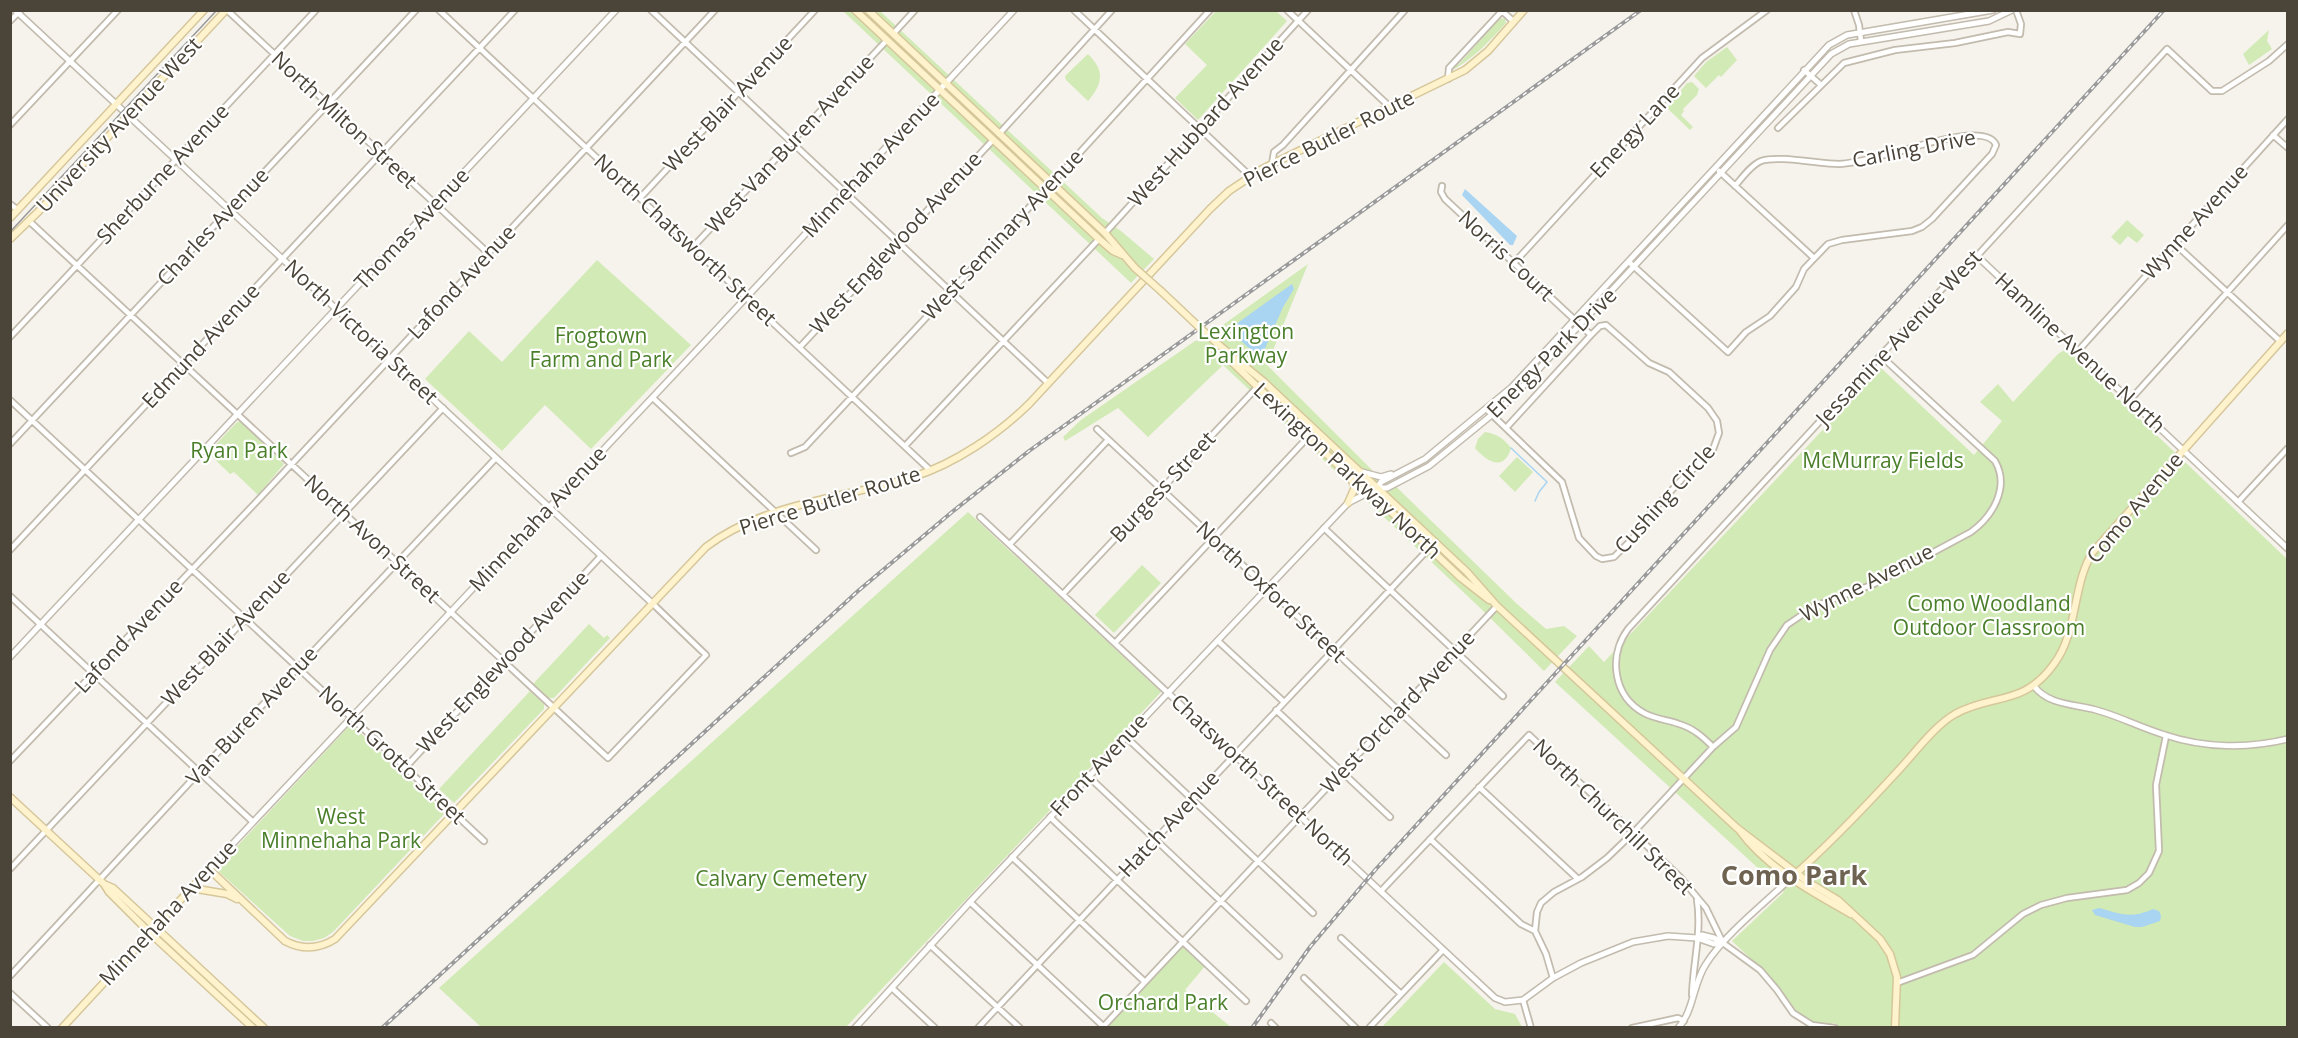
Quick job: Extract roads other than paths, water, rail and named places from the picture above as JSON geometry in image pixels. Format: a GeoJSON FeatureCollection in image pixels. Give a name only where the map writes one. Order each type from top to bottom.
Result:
{"type":"FeatureCollection","features":[{"type":"Feature","properties":{"kind":"main road","name":"University Avenue West"},"geometry":{"type":"LineString","coordinates":[[10,218],[204,10]]}},
{"type":"Feature","properties":{"kind":"main road","name":"University Avenue West"},"geometry":{"type":"LineString","coordinates":[[10,239],[227,10]]}},
{"type":"Feature","properties":{"kind":"main road"},"geometry":{"type":"LineString","coordinates":[[855,10],[1099,239],[1123,255]]}},
{"type":"Feature","properties":{"kind":"main road"},"geometry":{"type":"LineString","coordinates":[[868,10],[1105,233],[1135,268],[1219,345]]}},
{"type":"Feature","properties":{"kind":"main road","name":"Pierce Butler Route"},"geometry":{"type":"LineString","coordinates":[[209,869],[285,941],[305,948],[324,945],[339,935],[698,554],[715,540],[754,520],[775,513],[912,477],[930,470],[996,433],[1021,412],[1210,209],[1250,176],[1465,70],[1481,58],[1524,10]]}},
{"type":"Feature","properties":{"kind":"main road","name":"Como Avenue"},"geometry":{"type":"LineString","coordinates":[[1794,876],[1847,826],[1950,717],[1974,706],[2009,698],[2034,686],[2050,669],[2064,647],[2082,573],[2092,553],[2288,333]]}},
{"type":"Feature","properties":{"kind":"main road","name":"Lexington Parkway North"},"geometry":{"type":"LineString","coordinates":[[1219,345],[1263,381],[1467,572],[1497,606]]}},
{"type":"Feature","properties":{"kind":"main road","name":"Lexington Parkway North"},"geometry":{"type":"LineString","coordinates":[[1219,345],[1231,361],[1347,473],[1461,578],[1497,606],[1687,776],[1737,828],[1794,876],[1831,894],[1848,907],[1890,954],[1897,983],[1895,1028]]}},
{"type":"Feature","properties":{"kind":"main road"},"geometry":{"type":"LineString","coordinates":[[1347,473],[1355,487],[1348,503]]}},
{"type":"Feature","properties":{"kind":"main road"},"geometry":{"type":"LineString","coordinates":[[10,797],[102,882],[150,933],[253,1028]]}},
{"type":"Feature","properties":{"kind":"main road","name":"Minnehaha Avenue"},"geometry":{"type":"LineString","coordinates":[[62,1028],[209,869]]}},
{"type":"Feature","properties":{"kind":"main road"},"geometry":{"type":"LineString","coordinates":[[102,882],[113,888],[264,1028]]}},
{"type":"Feature","properties":{"kind":"main road"},"geometry":{"type":"LineString","coordinates":[[191,888],[227,894],[242,901]]}},
{"type":"Feature","properties":{"kind":"street"},"geometry":{"type":"LineString","coordinates":[[10,125],[118,10]]}},
{"type":"Feature","properties":{"kind":"street","name":"North Milton Street"},"geometry":{"type":"LineString","coordinates":[[227,10],[488,253]]}},
{"type":"Feature","properties":{"kind":"street","name":"Sherburne Avenue"},"geometry":{"type":"LineString","coordinates":[[10,337],[316,10]]}},
{"type":"Feature","properties":{"kind":"street","name":"Charles Avenue"},"geometry":{"type":"LineString","coordinates":[[10,444],[416,10]]}},
{"type":"Feature","properties":{"kind":"street","name":"North Chatsworth Street"},"geometry":{"type":"LineString","coordinates":[[440,10],[930,470]]}},
{"type":"Feature","properties":{"kind":"street","name":"Edmund Avenue"},"geometry":{"type":"LineString","coordinates":[[10,550],[516,10]]}},
{"type":"Feature","properties":{"kind":"street","name":"Thomas Avenue"},"geometry":{"type":"LineString","coordinates":[[10,657],[616,10]]}},
{"type":"Feature","properties":{"kind":"street"},"geometry":{"type":"LineString","coordinates":[[651,10],[1048,383]]}},
{"type":"Feature","properties":{"kind":"street","name":"Lafond Avenue"},"geometry":{"type":"LineString","coordinates":[[10,761],[390,359],[715,10]]}},
{"type":"Feature","properties":{"kind":"street","name":"West Blair Avenue"},"geometry":{"type":"LineString","coordinates":[[640,198],[815,10]]}},
{"type":"Feature","properties":{"kind":"street"},"geometry":{"type":"LineString","coordinates":[[893,34],[915,10]]}},
{"type":"Feature","properties":{"kind":"street","name":"Minnehaha Avenue"},"geometry":{"type":"LineString","coordinates":[[209,869],[653,398],[1014,10]]}},
{"type":"Feature","properties":{"kind":"street"},"geometry":{"type":"LineString","coordinates":[[1074,10],[1250,176]]}},
{"type":"Feature","properties":{"kind":"street","name":"West Englewood Avenue"},"geometry":{"type":"LineString","coordinates":[[999,134],[1112,10]]}},
{"type":"Feature","properties":{"kind":"street","name":"West Seminary Avenue"},"geometry":{"type":"LineString","coordinates":[[791,453],[805,447],[1046,190],[1210,10]]}},
{"type":"Feature","properties":{"kind":"street"},"geometry":{"type":"LineString","coordinates":[[1287,10],[1390,107]]}},
{"type":"Feature","properties":{"kind":"street","name":"West Hubbard Avenue"},"geometry":{"type":"LineString","coordinates":[[1105,233],[1308,10]]}},
{"type":"Feature","properties":{"kind":"street"},"geometry":{"type":"LineString","coordinates":[[1272,164],[1274,152],[1283,145],[1405,10]]}},
{"type":"Feature","properties":{"kind":"street","name":"Energy Lane"},"geometry":{"type":"LineString","coordinates":[[1514,263],[1702,58],[1767,10]]}},
{"type":"Feature","properties":{"kind":"street"},"geometry":{"type":"LineString","coordinates":[[1854,10],[1861,41]]}},
{"type":"Feature","properties":{"kind":"street","name":"Energy Park Drive"},"geometry":{"type":"LineString","coordinates":[[1377,488],[1387,488],[1429,466],[1522,389],[1629,261],[1829,45],[1847,35],[1993,10]]}},
{"type":"Feature","properties":{"kind":"street"},"geometry":{"type":"LineString","coordinates":[[1778,128],[1844,63],[1854,59],[2008,32],[2020,34],[2021,24],[2014,10]]}},
{"type":"Feature","properties":{"kind":"street","name":"Energy Park Drive"},"geometry":{"type":"LineString","coordinates":[[1377,488],[1381,482],[1425,459],[1512,387],[1635,267],[1831,54],[1840,48],[1861,41],[1989,21],[2014,10]]}},
{"type":"Feature","properties":{"kind":"street"},"geometry":{"type":"LineString","coordinates":[[10,21],[18,11]]}},
{"type":"Feature","properties":{"kind":"street","name":"North Victoria Street"},"geometry":{"type":"LineString","coordinates":[[18,11],[706,655],[608,758]]}},
{"type":"Feature","properties":{"kind":"street"},"geometry":{"type":"LineString","coordinates":[[1448,79],[1448,70],[1502,11],[1514,22]]}},
{"type":"Feature","properties":{"kind":"street","name":"West Van Buren Avenue"},"geometry":{"type":"LineString","coordinates":[[693,247],[887,40]]}},
{"type":"Feature","properties":{"kind":"street","name":"Jessamine Avenue West"},"geometry":{"type":"LineString","coordinates":[[1713,747],[1690,728],[1652,717],[1628,699],[1620,686],[1616,669],[1620,641],[1628,629],[2167,49],[2216,92],[2269,61],[2288,44]]}},
{"type":"Feature","properties":{"kind":"street"},"geometry":{"type":"LineString","coordinates":[[1804,70],[1821,85]]}},
{"type":"Feature","properties":{"kind":"street","name":"Wynne Avenue"},"geometry":{"type":"LineString","coordinates":[[2078,351],[2288,119]]}},
{"type":"Feature","properties":{"kind":"street","name":"Carling Drive"},"geometry":{"type":"LineString","coordinates":[[1735,186],[1753,166],[1762,160],[1846,163],[1973,135],[1986,135],[1995,142],[1995,150],[1992,154],[1927,224],[1912,231],[1839,240],[1828,244],[1814,258]]}},
{"type":"Feature","properties":{"kind":"street"},"geometry":{"type":"LineString","coordinates":[[2273,135],[2288,148]]}},
{"type":"Feature","properties":{"kind":"street","name":"West Englewood Avenue"},"geometry":{"type":"LineString","coordinates":[[800,347],[993,140]]}},
{"type":"Feature","properties":{"kind":"street"},"geometry":{"type":"LineString","coordinates":[[1629,261],[1728,352],[1746,332],[1770,316],[1796,287],[1804,269],[1814,258],[1715,167]]}},
{"type":"Feature","properties":{"kind":"street","name":"Norris Court"},"geometry":{"type":"LineString","coordinates":[[1442,186],[1441,192],[1445,199],[1578,323]]}},
{"type":"Feature","properties":{"kind":"street"},"geometry":{"type":"LineString","coordinates":[[10,204],[18,210]]}},
{"type":"Feature","properties":{"kind":"street","name":"North Avon Street"},"geometry":{"type":"LineString","coordinates":[[29,221],[608,758]]}},
{"type":"Feature","properties":{"kind":"street"},"geometry":{"type":"LineString","coordinates":[[2130,400],[2288,225]]}},
{"type":"Feature","properties":{"kind":"street"},"geometry":{"type":"LineString","coordinates":[[905,446],[1099,239]]}},
{"type":"Feature","properties":{"kind":"street"},"geometry":{"type":"LineString","coordinates":[[2175,244],[2280,341]]}},
{"type":"Feature","properties":{"kind":"street","name":"Hamline Avenue North"},"geometry":{"type":"LineString","coordinates":[[1977,256],[2288,549]]}},
{"type":"Feature","properties":{"kind":"street"},"geometry":{"type":"LineString","coordinates":[[1506,428],[1591,335],[1578,323]]}},
{"type":"Feature","properties":{"kind":"street","name":"Cushing Circle"},"geometry":{"type":"LineString","coordinates":[[1486,409],[1562,482],[1577,534],[1582,542],[1602,559],[1618,555],[1636,534],[1643,521],[1683,478],[1712,452],[1719,437],[1719,429],[1715,417],[1700,400],[1669,372],[1649,363],[1610,327],[1602,324],[1591,335]]}},
{"type":"Feature","properties":{"kind":"street","name":"Wynne Avenue"},"geometry":{"type":"LineString","coordinates":[[1687,776],[1713,747],[1736,727],[1775,641],[1796,617],[1815,606],[1874,584],[1981,525],[2002,488],[2001,473],[1995,461],[1881,356]]}},
{"type":"Feature","properties":{"kind":"street","name":"Burgess Street"},"geometry":{"type":"LineString","coordinates":[[1063,594],[1263,381]]}},
{"type":"Feature","properties":{"kind":"street"},"geometry":{"type":"LineString","coordinates":[[653,398],[816,550]]}},
{"type":"Feature","properties":{"kind":"street","name":"North Grotto Street"},"geometry":{"type":"LineString","coordinates":[[10,400],[484,841]]}},
{"type":"Feature","properties":{"kind":"street","name":"West Blair Avenue"},"geometry":{"type":"LineString","coordinates":[[10,869],[443,408]]}},
{"type":"Feature","properties":{"kind":"street","name":"North Oxford Street"},"geometry":{"type":"LineString","coordinates":[[1097,429],[1446,755]]}},
{"type":"Feature","properties":{"kind":"street"},"geometry":{"type":"LineString","coordinates":[[1115,643],[1310,436]]}},
{"type":"Feature","properties":{"kind":"street"},"geometry":{"type":"LineString","coordinates":[[1010,544],[1108,440]]}},
{"type":"Feature","properties":{"kind":"street"},"geometry":{"type":"LineString","coordinates":[[2238,502],[2288,448]]}},
{"type":"Feature","properties":{"kind":"street","name":"Van Buren Avenue"},"geometry":{"type":"LineString","coordinates":[[10,976],[102,882],[200,772],[496,458]]}},
{"type":"Feature","properties":{"kind":"street"},"geometry":{"type":"LineString","coordinates":[[1360,472],[1381,477],[1404,471]]}},
{"type":"Feature","properties":{"kind":"street","name":"Front Avenue"},"geometry":{"type":"LineString","coordinates":[[855,1028],[1125,736],[1348,503],[1377,488]]}},
{"type":"Feature","properties":{"kind":"street","name":"Chatsworth Street North"},"geometry":{"type":"LineString","coordinates":[[980,517],[1490,995],[1505,1002],[1523,1000]]}},
{"type":"Feature","properties":{"kind":"street"},"geometry":{"type":"LineString","coordinates":[[1324,528],[1503,696]]}},
{"type":"Feature","properties":{"kind":"street","name":"Hatch Avenue"},"geometry":{"type":"LineString","coordinates":[[978,1028],[1435,542]]}},
{"type":"Feature","properties":{"kind":"street","name":"West Englewood Avenue"},"geometry":{"type":"LineString","coordinates":[[405,768],[601,556]]}},
{"type":"Feature","properties":{"kind":"street"},"geometry":{"type":"LineString","coordinates":[[10,596],[253,822]]}},
{"type":"Feature","properties":{"kind":"street","name":"West Orchard Avenue"},"geometry":{"type":"LineString","coordinates":[[1103,1027],[1497,606]]}},
{"type":"Feature","properties":{"kind":"street"},"geometry":{"type":"LineString","coordinates":[[1218,641],[1284,702]]}},
{"type":"Feature","properties":{"kind":"street"},"geometry":{"type":"LineString","coordinates":[[2034,686],[2044,698],[2097,710],[2166,736],[2232,746],[2264,744],[2288,739]]}},
{"type":"Feature","properties":{"kind":"street"},"geometry":{"type":"LineString","coordinates":[[1276,710],[1390,817]]}},
{"type":"Feature","properties":{"kind":"street","name":"North Churchill Street"},"geometry":{"type":"LineString","coordinates":[[1479,787],[1529,735],[1681,878],[1706,908],[1723,943],[1760,970],[1797,1017],[1812,1025],[1835,1028]]}},
{"type":"Feature","properties":{"kind":"street"},"geometry":{"type":"LineString","coordinates":[[1125,736],[1313,913]]}},
{"type":"Feature","properties":{"kind":"street"},"geometry":{"type":"LineString","coordinates":[[1897,983],[1973,955],[2023,914],[2041,905],[2067,898],[2127,890],[2146,877],[2159,851],[2156,786],[2166,736]]}},
{"type":"Feature","properties":{"kind":"street"},"geometry":{"type":"LineString","coordinates":[[1553,978],[1546,954],[1535,931],[1537,912],[1541,903],[1606,858],[1687,776]]}},
{"type":"Feature","properties":{"kind":"street"},"geometry":{"type":"LineString","coordinates":[[1088,777],[1279,956]]}},
{"type":"Feature","properties":{"kind":"street"},"geometry":{"type":"LineString","coordinates":[[1381,891],[1479,787],[1578,879]]}},
{"type":"Feature","properties":{"kind":"street"},"geometry":{"type":"LineString","coordinates":[[1050,817],[1246,1001]]}},
{"type":"Feature","properties":{"kind":"street"},"geometry":{"type":"LineString","coordinates":[[1430,839],[1521,924],[1535,931]]}},
{"type":"Feature","properties":{"kind":"street"},"geometry":{"type":"LineString","coordinates":[[1012,857],[1145,982]]}},
{"type":"Feature","properties":{"kind":"street"},"geometry":{"type":"LineString","coordinates":[[1681,1026],[1702,970],[1723,943],[1794,876]]}},
{"type":"Feature","properties":{"kind":"street","name":"North Churchill Street"},"geometry":{"type":"LineString","coordinates":[[1692,999],[1700,927],[1697,900]]}},
{"type":"Feature","properties":{"kind":"street"},"geometry":{"type":"LineString","coordinates":[[970,902],[1103,1027]]}},
{"type":"Feature","properties":{"kind":"street"},"geometry":{"type":"LineString","coordinates":[[1531,1028],[1523,1000],[1553,978],[1607,951],[1633,942],[1668,936],[1697,938],[1702,935],[1723,943]]}},
{"type":"Feature","properties":{"kind":"street"},"geometry":{"type":"LineString","coordinates":[[1341,938],[1401,994]]}},
{"type":"Feature","properties":{"kind":"street"},"geometry":{"type":"LineString","coordinates":[[930,945],[1020,1028]]}},
{"type":"Feature","properties":{"kind":"street"},"geometry":{"type":"LineString","coordinates":[[1369,1028],[1443,950]]}},
{"type":"Feature","properties":{"kind":"street"},"geometry":{"type":"LineString","coordinates":[[1304,978],[1356,1028]]}},
{"type":"Feature","properties":{"kind":"street"},"geometry":{"type":"LineString","coordinates":[[892,987],[935,1028]]}},
{"type":"Feature","properties":{"kind":"street"},"geometry":{"type":"LineString","coordinates":[[10,993],[48,1028]]}},
{"type":"Feature","properties":{"kind":"street"},"geometry":{"type":"LineString","coordinates":[[1632,1028],[1678,1018],[1681,1026]]}},
{"type":"Feature","properties":{"kind":"water"},"geometry":{"type":"Polygon","coordinates":[[[1465,189],[1517,236],[1513,245],[1510,245],[1462,195],[1465,189]]]}},
{"type":"Feature","properties":{"kind":"water"},"geometry":{"type":"Polygon","coordinates":[[[1292,284],[1294,289],[1283,307],[1264,351],[1261,355],[1257,355],[1231,332],[1232,327],[1292,284]]]}},
{"type":"Feature","properties":{"kind":"water"},"geometry":{"type":"Polygon","coordinates":[[[2099,908],[2132,915],[2153,909],[2159,911],[2161,916],[2160,921],[2135,927],[2095,915],[2092,910],[2099,908]]]}},
{"type":"Feature","properties":{"kind":"waterway"},"geometry":{"type":"LineString","coordinates":[[1511,448],[1547,482],[1535,501]]}},
{"type":"Feature","properties":{"kind":"tram line"},"geometry":{"type":"LineString","coordinates":[[10,232],[217,10]]}},
{"type":"Feature","properties":{"kind":"railway"},"geometry":{"type":"LineString","coordinates":[[382,1028],[858,591],[952,512],[1029,451],[1641,10]]}},
{"type":"Feature","properties":{"kind":"railway"},"geometry":{"type":"LineString","coordinates":[[1252,1028],[1310,947],[1376,869],[2164,10]]}},
{"type":"Feature","properties":{"kind":"district","name":"Como Park"},"geometry":{"type":"Point","coordinates":[1794,876]}},
{"type":"Feature","properties":{"kind":"park label","name":"Lexington Parkway"},"geometry":{"type":"Point","coordinates":[1246,344]}},
{"type":"Feature","properties":{"kind":"park label","name":"Frogtown Farm and Park"},"geometry":{"type":"Point","coordinates":[601,348]}},
{"type":"Feature","properties":{"kind":"park label","name":"Ryan Park"},"geometry":{"type":"Point","coordinates":[239,451]}},
{"type":"Feature","properties":{"kind":"park label","name":"McMurray Fields"},"geometry":{"type":"Point","coordinates":[1883,461]}},
{"type":"Feature","properties":{"kind":"park label","name":"Como Woodland Outdoor Classroom"},"geometry":{"type":"Point","coordinates":[1989,616]}},
{"type":"Feature","properties":{"kind":"park label","name":"West Minnehaha Park"},"geometry":{"type":"Point","coordinates":[341,829]}},
{"type":"Feature","properties":{"kind":"park label","name":"Calvary Cemetery"},"geometry":{"type":"Point","coordinates":[781,879]}},
{"type":"Feature","properties":{"kind":"park label","name":"Orchard Park"},"geometry":{"type":"Point","coordinates":[1163,1003]}}]}
